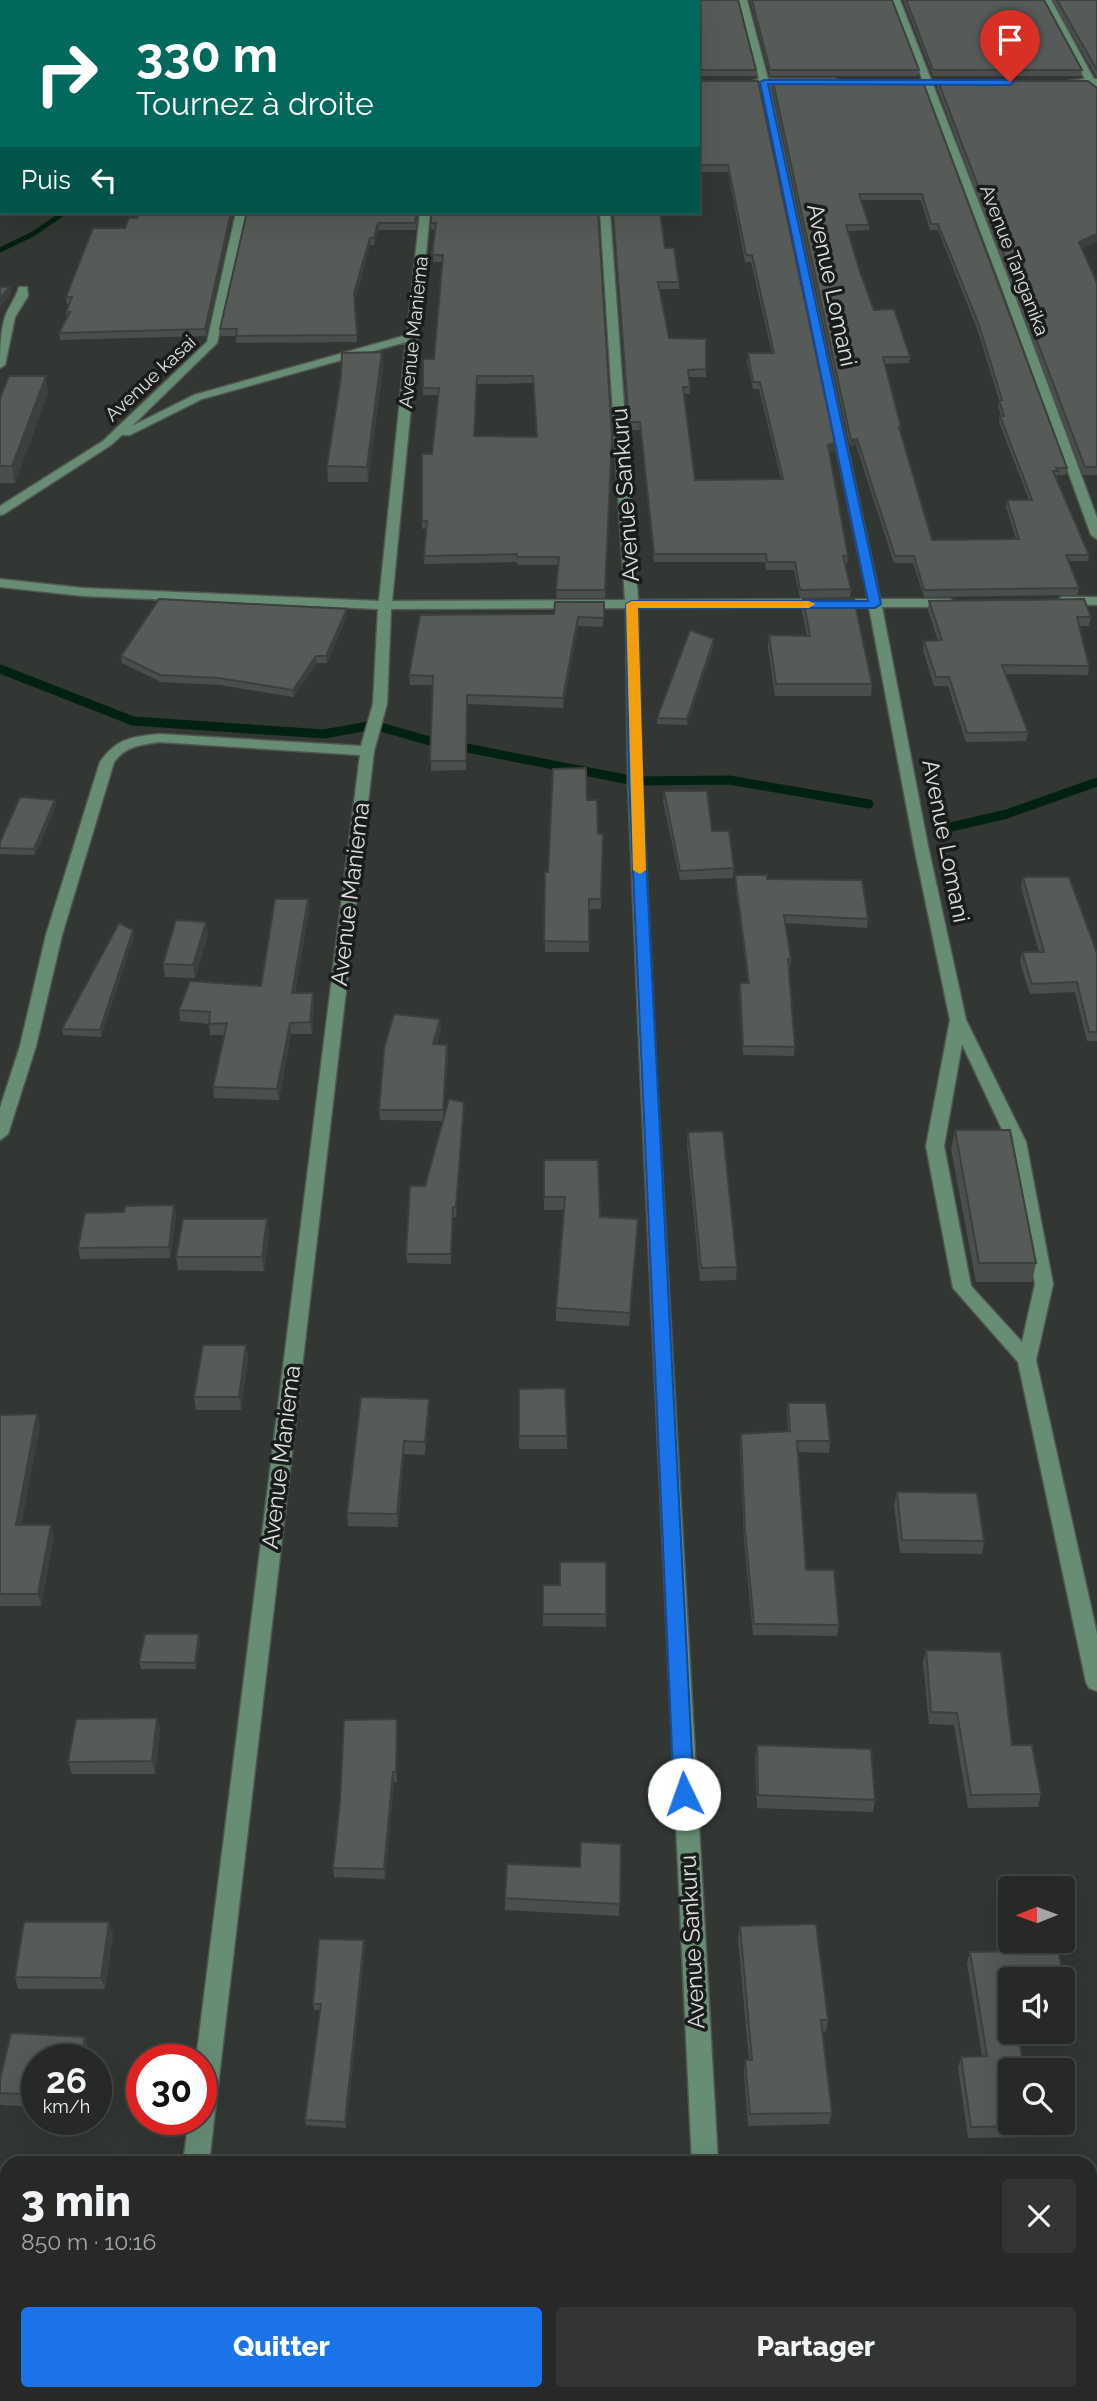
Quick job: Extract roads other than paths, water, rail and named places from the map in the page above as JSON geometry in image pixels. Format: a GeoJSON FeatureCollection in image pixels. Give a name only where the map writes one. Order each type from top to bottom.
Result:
{"type":"FeatureCollection","features":[{"type":"Feature","properties":{"kind":"street","name":"Avenue Lomani"},"geometry":{"type":"LineString","coordinates":[[743,0],[764,82],[875,604],[958,1020],[1017,1142],[1044,1284],[1027,1360],[1097,1682]]}},
{"type":"Feature","properties":{"kind":"street","name":"Avenue Tanganika"},"geometry":{"type":"LineString","coordinates":[[896,0],[1097,534]]}},
{"type":"Feature","properties":{"kind":"street"},"geometry":{"type":"LineString","coordinates":[[1046,0],[1094,82],[1097,93]]}},
{"type":"Feature","properties":{"kind":"street"},"geometry":{"type":"LineString","coordinates":[[737,82],[846,82]]}},
{"type":"Feature","properties":{"kind":"street"},"geometry":{"type":"LineString","coordinates":[[915,82],[942,82]]}},
{"type":"Feature","properties":{"kind":"street"},"geometry":{"type":"LineString","coordinates":[[1051,82],[1094,82]]}},
{"type":"Feature","properties":{"kind":"street","name":"Avenue kasai"},"geometry":{"type":"LineString","coordinates":[[0,511],[107,443],[212,343],[241,214]]}},
{"type":"Feature","properties":{"kind":"street","name":"Avenue Maniema"},"geometry":{"type":"LineString","coordinates":[[197,2156],[367,751],[380,704],[384,605],[425,214]]}},
{"type":"Feature","properties":{"kind":"street","name":"Avenue Sankuru"},"geometry":{"type":"LineString","coordinates":[[605,214],[632,604],[635,781],[647,1050],[705,2156]]}},
{"type":"Feature","properties":{"kind":"street"},"geometry":{"type":"LineString","coordinates":[[0,365],[10,317],[23,296],[23,289]]}},
{"type":"Feature","properties":{"kind":"street"},"geometry":{"type":"LineString","coordinates":[[107,443],[198,397],[413,337]]}},
{"type":"Feature","properties":{"kind":"street"},"geometry":{"type":"LineString","coordinates":[[0,583],[95,593],[384,605],[958,603]]}},
{"type":"Feature","properties":{"kind":"street"},"geometry":{"type":"LineString","coordinates":[[1042,602],[1097,601]]}},
{"type":"Feature","properties":{"kind":"street"},"geometry":{"type":"LineString","coordinates":[[0,1134],[28,1046],[54,935],[75,862],[107,762],[117,748],[135,741],[159,738],[367,751]]}},
{"type":"Feature","properties":{"kind":"street"},"geometry":{"type":"LineString","coordinates":[[958,1020],[935,1146],[962,1288],[1027,1360]]}},
{"type":"Feature","properties":{"kind":"waterway"},"geometry":{"type":"LineString","coordinates":[[0,250],[33,234],[62,214]]}},
{"type":"Feature","properties":{"kind":"waterway"},"geometry":{"type":"LineString","coordinates":[[0,669],[133,721],[324,734],[374,725],[426,740],[635,781],[729,780],[869,804]]}},
{"type":"Feature","properties":{"kind":"waterway"},"geometry":{"type":"LineString","coordinates":[[951,827],[1007,814],[1097,782]]}}]}
